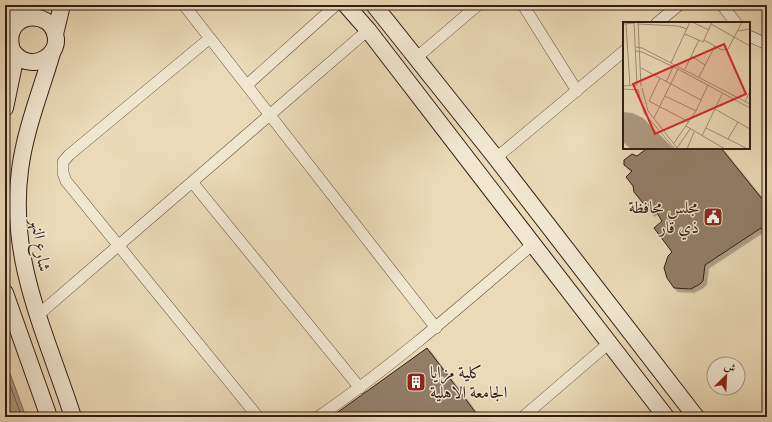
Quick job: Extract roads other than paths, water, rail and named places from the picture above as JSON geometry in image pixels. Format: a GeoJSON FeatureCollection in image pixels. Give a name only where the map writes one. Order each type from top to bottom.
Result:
{"type":"FeatureCollection","features":[{"type":"Feature","properties":{"kind":"main road"},"geometry":{"type":"LineString","coordinates":[[11,49],[25,61],[37,62],[43,60],[52,53],[56,43],[55,34],[62,5]]}},
{"type":"Feature","properties":{"kind":"main road"},"geometry":{"type":"LineString","coordinates":[[346,5],[368,30],[608,344],[666,417]]}},
{"type":"Feature","properties":{"kind":"main road"},"geometry":{"type":"LineString","coordinates":[[374,5],[496,158],[696,417]]}},
{"type":"Feature","properties":{"kind":"main road"},"geometry":{"type":"LineString","coordinates":[[5,11],[28,14],[46,21],[55,34]]}},
{"type":"Feature","properties":{"kind":"main road"},"geometry":{"type":"LineString","coordinates":[[5,108],[11,49],[10,37],[12,30],[28,14]]}},
{"type":"Feature","properties":{"kind":"main road","name":"شارع النهر"},"geometry":{"type":"LineString","coordinates":[[52,53],[24,146],[18,191],[17,214],[22,261],[38,315],[73,417]]}},
{"type":"Feature","properties":{"kind":"main road"},"geometry":{"type":"LineString","coordinates":[[434,116],[452,103]]}},
{"type":"Feature","properties":{"kind":"main road"},"geometry":{"type":"LineString","coordinates":[[5,293],[49,417]]}},
{"type":"Feature","properties":{"kind":"street"},"geometry":{"type":"LineString","coordinates":[[184,5],[436,328]]}},
{"type":"Feature","properties":{"kind":"street"},"geometry":{"type":"LineString","coordinates":[[247,85],[336,5]]}},
{"type":"Feature","properties":{"kind":"street"},"geometry":{"type":"LineString","coordinates":[[416,58],[478,5]]}},
{"type":"Feature","properties":{"kind":"street"},"geometry":{"type":"LineString","coordinates":[[523,5],[576,91]]}},
{"type":"Feature","properties":{"kind":"street"},"geometry":{"type":"LineString","coordinates":[[658,22],[679,5]]}},
{"type":"Feature","properties":{"kind":"street"},"geometry":{"type":"LineString","coordinates":[[722,5],[735,22]]}},
{"type":"Feature","properties":{"kind":"street"},"geometry":{"type":"LineString","coordinates":[[38,315],[368,30]]}},
{"type":"Feature","properties":{"kind":"street"},"geometry":{"type":"LineString","coordinates":[[750,36],[767,44]]}},
{"type":"Feature","properties":{"kind":"street"},"geometry":{"type":"LineString","coordinates":[[210,38],[68,155],[63,162],[63,173],[66,181],[258,417]]}},
{"type":"Feature","properties":{"kind":"street"},"geometry":{"type":"LineString","coordinates":[[496,158],[623,52]]}},
{"type":"Feature","properties":{"kind":"street"},"geometry":{"type":"LineString","coordinates":[[192,182],[360,388]]}},
{"type":"Feature","properties":{"kind":"street"},"geometry":{"type":"LineString","coordinates":[[318,417],[360,388],[436,328],[533,244]]}},
{"type":"Feature","properties":{"kind":"street"},"geometry":{"type":"LineString","coordinates":[[523,417],[608,344]]}},
{"type":"Feature","properties":{"kind":"water"},"geometry":{"type":"Polygon","coordinates":[[[5,360],[26,417],[5,417],[5,360]]]}},
{"type":"Feature","properties":{"kind":"place","name":"مجلس محافظة ذي قار"},"geometry":{"type":"Point","coordinates":[713,217]}},
{"type":"Feature","properties":{"kind":"place","name":"كلية مزايا الجامعة الاهلية"},"geometry":{"type":"Point","coordinates":[416,382]}}]}
